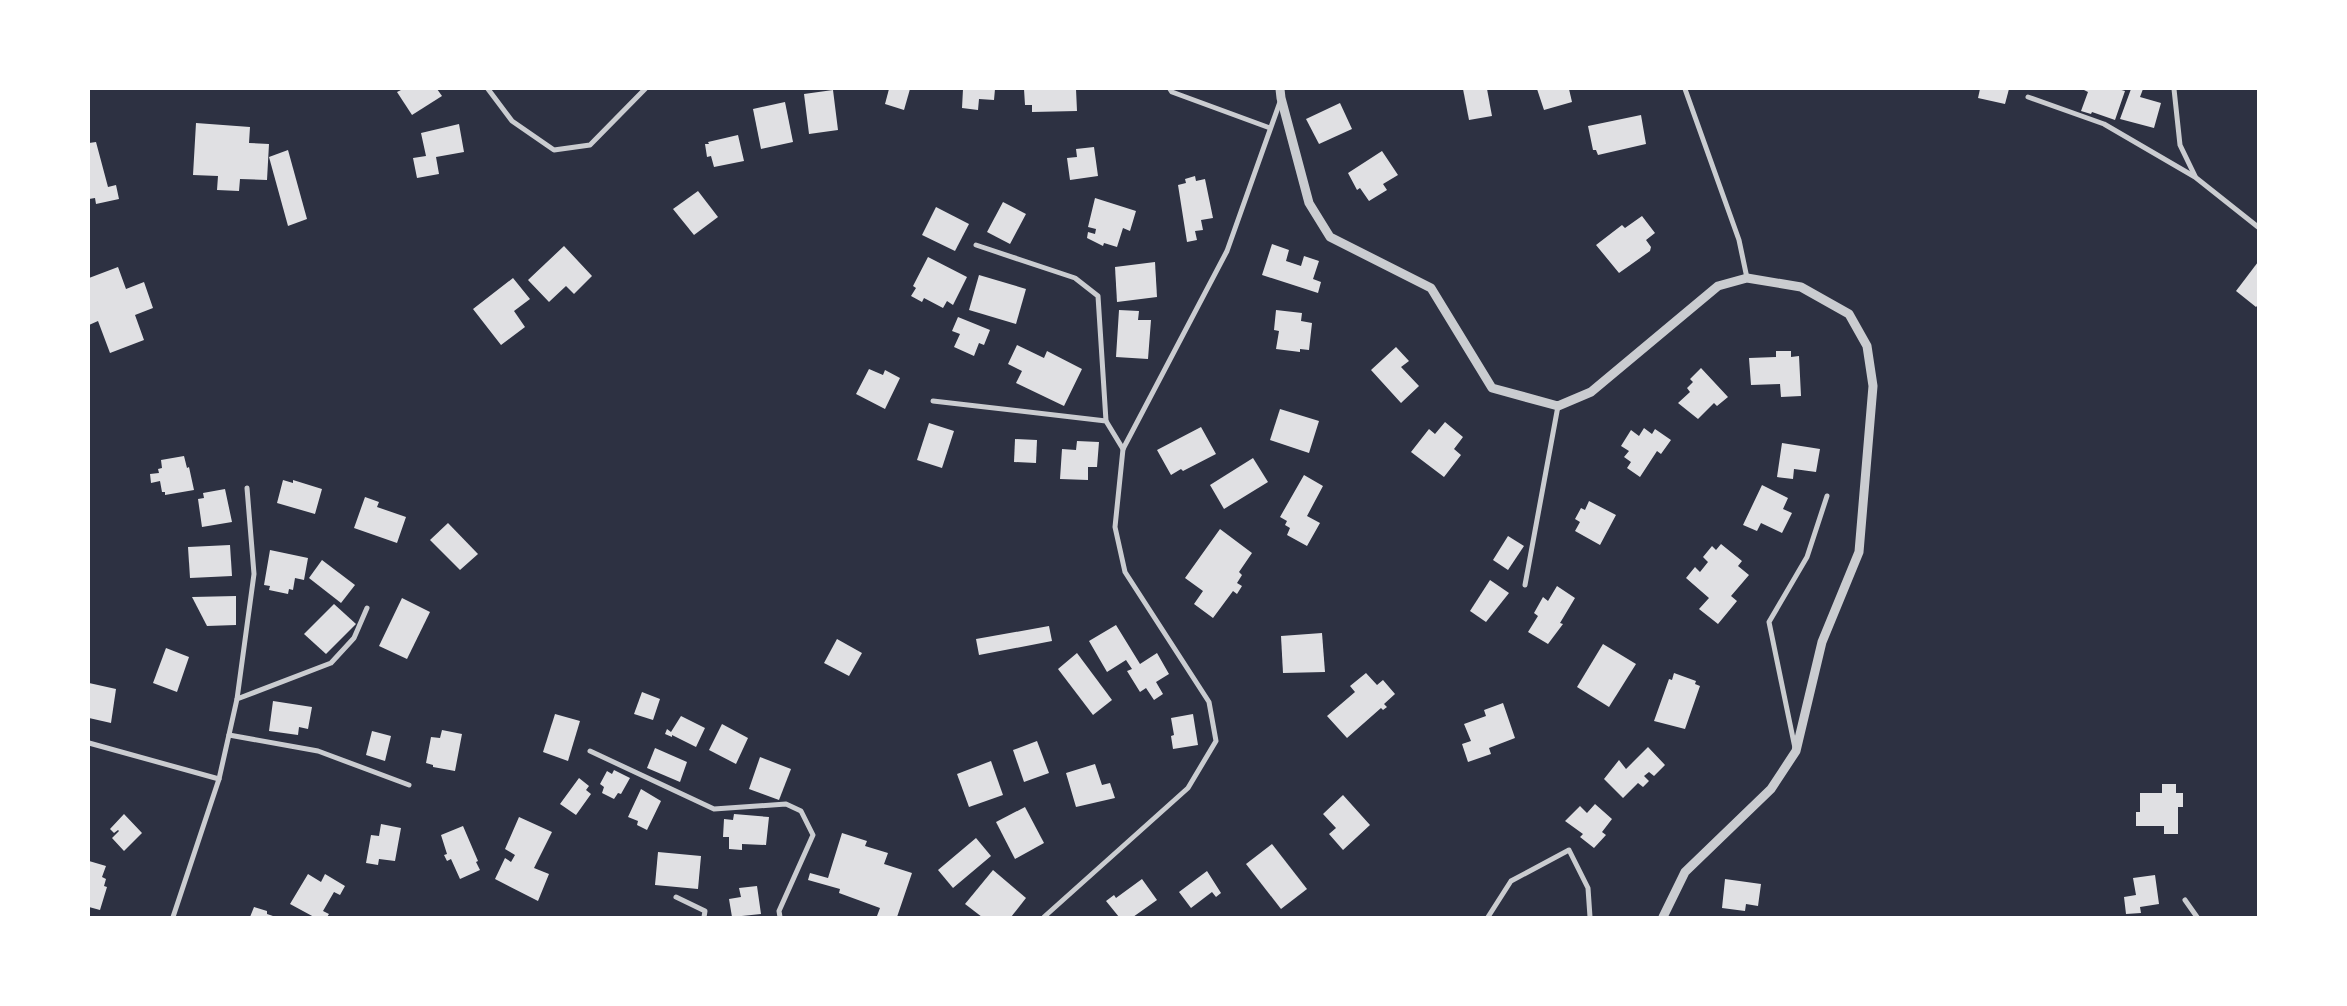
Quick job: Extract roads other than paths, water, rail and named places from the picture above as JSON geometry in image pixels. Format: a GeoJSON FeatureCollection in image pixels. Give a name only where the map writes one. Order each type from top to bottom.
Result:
{"type":"FeatureCollection","features":[{"type":"Feature","properties":{"kind":"street"},"geometry":{"type":"LineString","coordinates":[[488,89],[512,121],[554,150],[590,144],[645,89]]}},
{"type":"Feature","properties":{"kind":"street"},"geometry":{"type":"LineString","coordinates":[[1170,89],[1172,92],[1270,128]]}},
{"type":"Feature","properties":{"kind":"street"},"geometry":{"type":"LineString","coordinates":[[1685,89],[1739,240],[1747,278]]}},
{"type":"Feature","properties":{"kind":"street"},"geometry":{"type":"LineString","coordinates":[[2174,89],[2180,145],[2195,177]]}},
{"type":"Feature","properties":{"kind":"street"},"geometry":{"type":"LineString","coordinates":[[1044,917],[1188,788],[1216,741],[1209,702],[1125,572],[1115,527],[1123,449],[1228,251],[1280,94]]}},
{"type":"Feature","properties":{"kind":"street"},"geometry":{"type":"LineString","coordinates":[[1280,94],[1310,203],[1330,237],[1431,288],[1492,388],[1558,406],[1591,392],[1718,286],[1747,278],[1801,287],[1849,314],[1867,346],[1873,386],[1858,552],[1822,642],[1796,751],[1771,790],[1685,872],[1663,917]]}},
{"type":"Feature","properties":{"kind":"street"},"geometry":{"type":"LineString","coordinates":[[2028,97],[2104,124],[2195,177],[2258,228]]}},
{"type":"Feature","properties":{"kind":"street"},"geometry":{"type":"LineString","coordinates":[[976,245],[1075,278],[1098,296],[1106,421],[1123,449]]}},
{"type":"Feature","properties":{"kind":"street"},"geometry":{"type":"LineString","coordinates":[[933,401],[1106,421]]}},
{"type":"Feature","properties":{"kind":"street"},"geometry":{"type":"LineString","coordinates":[[1525,585],[1558,406]]}},
{"type":"Feature","properties":{"kind":"street"},"geometry":{"type":"LineString","coordinates":[[173,917],[219,779],[238,699],[254,574],[247,488]]}},
{"type":"Feature","properties":{"kind":"street"},"geometry":{"type":"LineString","coordinates":[[1796,751],[1769,622],[1807,557],[1827,496]]}},
{"type":"Feature","properties":{"kind":"street"},"geometry":{"type":"LineString","coordinates":[[238,699],[331,663],[354,638],[367,608]]}},
{"type":"Feature","properties":{"kind":"street"},"geometry":{"type":"LineString","coordinates":[[229,735],[318,751],[409,785]]}},
{"type":"Feature","properties":{"kind":"street"},"geometry":{"type":"LineString","coordinates":[[89,743],[219,779]]}},
{"type":"Feature","properties":{"kind":"street"},"geometry":{"type":"LineString","coordinates":[[590,751],[714,809],[786,804],[801,811],[813,835],[779,911],[780,917]]}},
{"type":"Feature","properties":{"kind":"street"},"geometry":{"type":"LineString","coordinates":[[1488,917],[1511,881],[1569,850],[1588,888],[1590,917]]}},
{"type":"Feature","properties":{"kind":"street"},"geometry":{"type":"LineString","coordinates":[[676,897],[705,911],[704,917]]}},
{"type":"Feature","properties":{"kind":"street"},"geometry":{"type":"LineString","coordinates":[[2185,900],[2197,917]]}}]}
